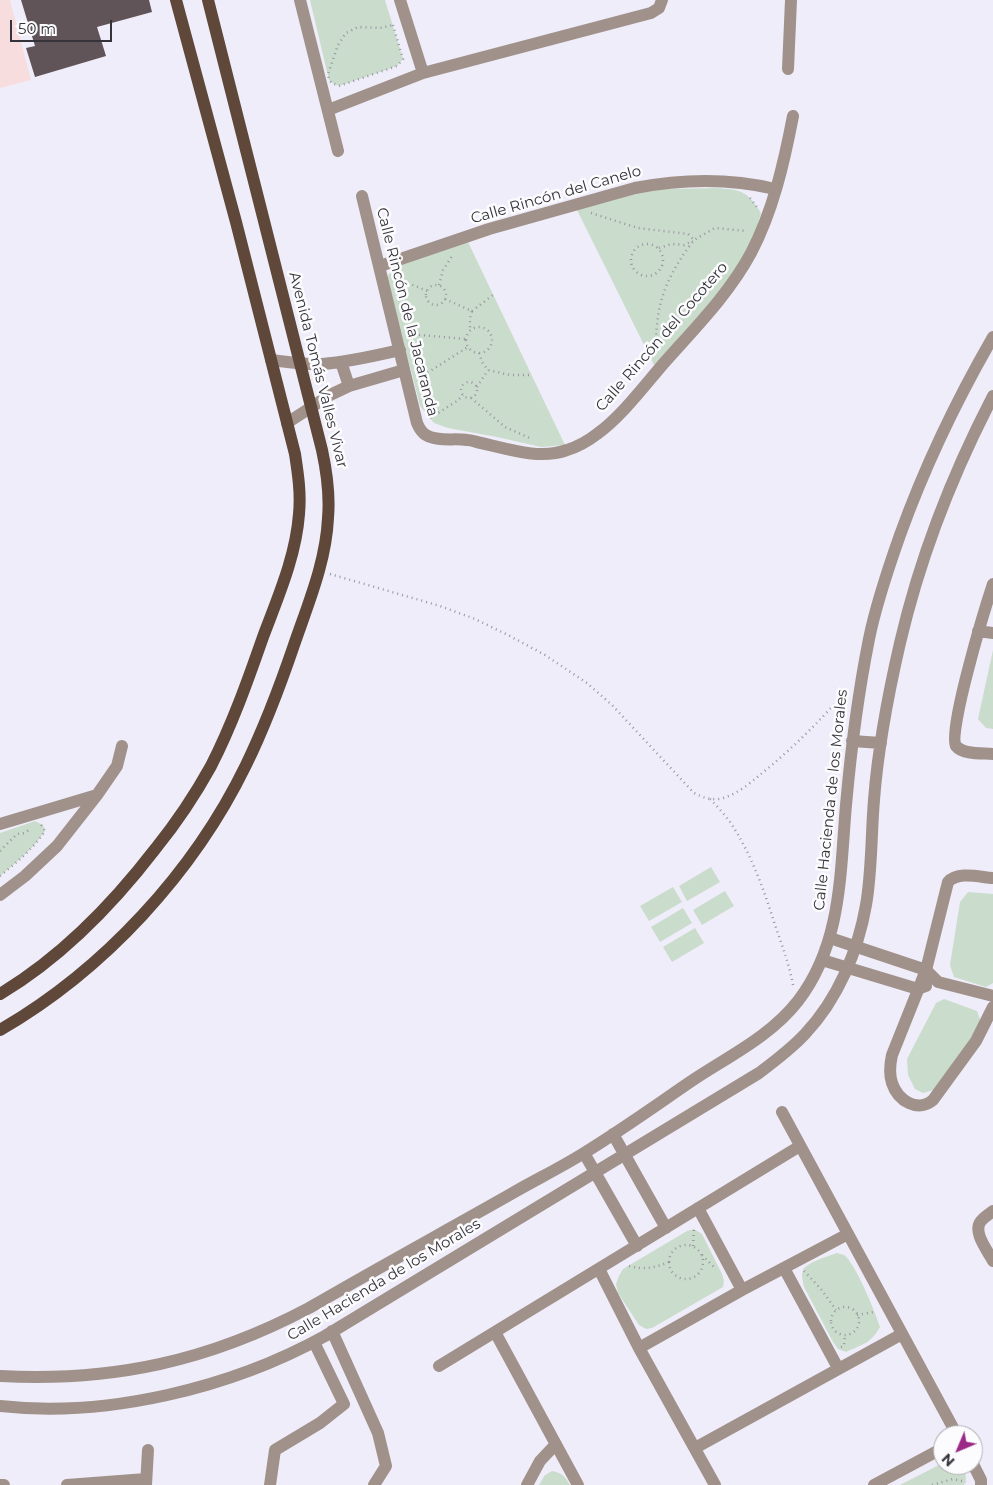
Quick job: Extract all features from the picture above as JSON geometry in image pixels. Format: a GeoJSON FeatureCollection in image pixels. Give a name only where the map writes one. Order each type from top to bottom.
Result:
{"type":"FeatureCollection","features":[{"type":"Feature","properties":{"kind":"main road"},"geometry":{"type":"LineString","coordinates":[[0,994],[28,976],[56,954],[119,894],[190,802],[223,741],[247,682],[281,588],[298,528],[300,496],[298,475],[287,423],[176,0]]}},
{"type":"Feature","properties":{"kind":"main road","name":"Avenida Tomás Valles Vivar"},"geometry":{"type":"LineString","coordinates":[[0,1030],[67,985],[110,948],[134,924],[173,879],[203,839],[230,795],[258,739],[319,571],[326,536],[329,498],[327,474],[301,364],[208,0]]}},
{"type":"Feature","properties":{"kind":"street"},"geometry":{"type":"LineString","coordinates":[[300,0],[338,151]]}},
{"type":"Feature","properties":{"kind":"street"},"geometry":{"type":"LineString","coordinates":[[400,0],[423,74]]}},
{"type":"Feature","properties":{"kind":"street"},"geometry":{"type":"LineString","coordinates":[[328,110],[423,74],[651,13],[659,8],[662,0]]}},
{"type":"Feature","properties":{"kind":"street"},"geometry":{"type":"LineString","coordinates":[[788,68],[791,0]]}},
{"type":"Feature","properties":{"kind":"street","name":"Calle Rincón del Cocotero"},"geometry":{"type":"LineString","coordinates":[[424,434],[435,438],[466,440],[523,452],[550,453],[566,451],[598,434],[638,394],[736,278],[758,238],[784,160],[793,116]]}},
{"type":"Feature","properties":{"kind":"street","name":"Calle Rincón del Canelo"},"geometry":{"type":"LineString","coordinates":[[384,271],[489,229],[635,188],[656,184],[708,181],[747,183],[775,188]]}},
{"type":"Feature","properties":{"kind":"street","name":"Calle Rincón de la Jacaranda"},"geometry":{"type":"LineString","coordinates":[[362,196],[384,271],[417,423],[424,434]]}},
{"type":"Feature","properties":{"kind":"street","name":"Calle Hacienda de los Morales"},"geometry":{"type":"LineString","coordinates":[[0,1376],[54,1378],[114,1373],[173,1362],[246,1338],[309,1308],[584,1153],[751,1043],[784,1016],[797,1002],[822,960],[834,921],[840,884],[852,741],[869,636],[880,593],[925,471],[942,432],[993,338]]}},
{"type":"Feature","properties":{"kind":"street"},"geometry":{"type":"LineString","coordinates":[[271,360],[301,364],[321,364],[360,359],[400,350]]}},
{"type":"Feature","properties":{"kind":"street"},"geometry":{"type":"LineString","coordinates":[[341,362],[349,386]]}},
{"type":"Feature","properties":{"kind":"street"},"geometry":{"type":"LineString","coordinates":[[287,423],[311,406],[349,386],[404,370]]}},
{"type":"Feature","properties":{"kind":"street","name":"Calle Hacienda de los Morales"},"geometry":{"type":"LineString","coordinates":[[0,1406],[64,1408],[158,1397],[235,1376],[274,1361],[332,1332],[759,1073],[777,1060],[806,1033],[819,1017],[838,986],[856,947],[867,897],[874,799],[881,743],[900,643],[927,546],[962,458],[993,396]]}},
{"type":"Feature","properties":{"kind":"street"},"geometry":{"type":"LineString","coordinates":[[993,584],[978,631],[954,734],[954,741],[961,750],[993,754]]}},
{"type":"Feature","properties":{"kind":"street"},"geometry":{"type":"LineString","coordinates":[[978,631],[993,633]]}},
{"type":"Feature","properties":{"kind":"street"},"geometry":{"type":"LineString","coordinates":[[852,741],[881,743]]}},
{"type":"Feature","properties":{"kind":"street"},"geometry":{"type":"LineString","coordinates":[[0,895],[25,876],[57,846],[117,766],[122,746]]}},
{"type":"Feature","properties":{"kind":"street"},"geometry":{"type":"LineString","coordinates":[[0,824],[97,795]]}},
{"type":"Feature","properties":{"kind":"street"},"geometry":{"type":"LineString","coordinates":[[993,878],[956,876],[948,882],[926,970],[890,1064],[890,1075],[895,1090],[904,1100],[914,1105],[924,1106],[934,1100],[976,1042],[993,1008]]}},
{"type":"Feature","properties":{"kind":"street"},"geometry":{"type":"LineString","coordinates":[[830,938],[926,970],[938,982],[993,996]]}},
{"type":"Feature","properties":{"kind":"street"},"geometry":{"type":"LineString","coordinates":[[822,960],[918,989],[938,982]]}},
{"type":"Feature","properties":{"kind":"street"},"geometry":{"type":"LineString","coordinates":[[782,1112],[952,1425]]}},
{"type":"Feature","properties":{"kind":"street"},"geometry":{"type":"LineString","coordinates":[[613,1134],[666,1228]]}},
{"type":"Feature","properties":{"kind":"street"},"geometry":{"type":"LineString","coordinates":[[439,1366],[800,1146]]}},
{"type":"Feature","properties":{"kind":"street"},"geometry":{"type":"LineString","coordinates":[[584,1153],[637,1246]]}},
{"type":"Feature","properties":{"kind":"street"},"geometry":{"type":"LineString","coordinates":[[698,1208],[742,1290]]}},
{"type":"Feature","properties":{"kind":"street"},"geometry":{"type":"LineString","coordinates":[[993,1211],[981,1221],[978,1230],[979,1236],[993,1261]]}},
{"type":"Feature","properties":{"kind":"street"},"geometry":{"type":"LineString","coordinates":[[640,1348],[742,1290],[848,1234]]}},
{"type":"Feature","properties":{"kind":"street"},"geometry":{"type":"LineString","coordinates":[[784,1268],[838,1368]]}},
{"type":"Feature","properties":{"kind":"street"},"geometry":{"type":"LineString","coordinates":[[598,1269],[714,1485]]}},
{"type":"Feature","properties":{"kind":"street"},"geometry":{"type":"LineString","coordinates":[[332,1332],[378,1433],[386,1466],[374,1485]]}},
{"type":"Feature","properties":{"kind":"street"},"geometry":{"type":"LineString","coordinates":[[495,1332],[578,1485]]}},
{"type":"Feature","properties":{"kind":"street"},"geometry":{"type":"LineString","coordinates":[[695,1448],[902,1334]]}},
{"type":"Feature","properties":{"kind":"street"},"geometry":{"type":"LineString","coordinates":[[270,1485],[275,1450],[320,1423],[344,1404],[314,1342]]}},
{"type":"Feature","properties":{"kind":"street"},"geometry":{"type":"LineString","coordinates":[[526,1485],[540,1461],[556,1444]]}},
{"type":"Feature","properties":{"kind":"street"},"geometry":{"type":"LineString","coordinates":[[67,1485],[146,1482],[148,1450]]}},
{"type":"Feature","properties":{"kind":"street"},"geometry":{"type":"LineString","coordinates":[[874,1485],[933,1453]]}},
{"type":"Feature","properties":{"kind":"street"},"geometry":{"type":"LineString","coordinates":[[0,1484],[4,1485]]}},
{"type":"Feature","properties":{"kind":"path"},"geometry":{"type":"LineString","coordinates":[[393,25],[403,59],[398,66],[339,86],[329,80],[328,74],[338,45],[346,33],[358,27],[380,28],[393,25]]}},
{"type":"Feature","properties":{"kind":"path"},"geometry":{"type":"LineString","coordinates":[[747,195],[754,201],[761,213]]}},
{"type":"Feature","properties":{"kind":"path"},"geometry":{"type":"LineString","coordinates":[[590,213],[638,228],[688,234],[694,240]]}},
{"type":"Feature","properties":{"kind":"path"},"geometry":{"type":"LineString","coordinates":[[659,248],[664,257],[658,272],[648,276],[634,269],[631,259],[635,249],[644,244],[659,248],[672,244],[684,245],[714,228],[748,231]]}},
{"type":"Feature","properties":{"kind":"path"},"geometry":{"type":"LineString","coordinates":[[660,353],[655,341],[658,312],[667,282],[694,240]]}},
{"type":"Feature","properties":{"kind":"path"},"geometry":{"type":"LineString","coordinates":[[438,285],[443,270],[456,251]]}},
{"type":"Feature","properties":{"kind":"path"},"geometry":{"type":"LineString","coordinates":[[384,271],[427,291]]}},
{"type":"Feature","properties":{"kind":"path"},"geometry":{"type":"LineString","coordinates":[[438,285],[446,292],[443,302],[437,305],[430,303],[426,298],[430,287],[438,285]]}},
{"type":"Feature","properties":{"kind":"path"},"geometry":{"type":"LineString","coordinates":[[470,330],[473,328],[486,328],[492,335],[490,348],[483,352],[475,352],[468,347],[466,338],[470,330],[472,311],[493,295]]}},
{"type":"Feature","properties":{"kind":"path"},"geometry":{"type":"LineString","coordinates":[[445,299],[472,311]]}},
{"type":"Feature","properties":{"kind":"path"},"geometry":{"type":"LineString","coordinates":[[409,334],[466,338]]}},
{"type":"Feature","properties":{"kind":"path"},"geometry":{"type":"LineString","coordinates":[[414,381],[468,347]]}},
{"type":"Feature","properties":{"kind":"path"},"geometry":{"type":"LineString","coordinates":[[479,353],[482,362],[488,370],[510,375],[532,375]]}},
{"type":"Feature","properties":{"kind":"path"},"geometry":{"type":"LineString","coordinates":[[471,398],[475,395],[477,387],[488,370]]}},
{"type":"Feature","properties":{"kind":"path"},"geometry":{"type":"LineString","coordinates":[[463,395],[461,388],[464,384],[471,382],[477,387]]}},
{"type":"Feature","properties":{"kind":"path"},"geometry":{"type":"LineString","coordinates":[[463,395],[471,398],[504,427],[528,438],[538,440]]}},
{"type":"Feature","properties":{"kind":"path"},"geometry":{"type":"LineString","coordinates":[[430,418],[463,395]]}},
{"type":"Feature","properties":{"kind":"path"},"geometry":{"type":"LineString","coordinates":[[425,412],[434,423]]}},
{"type":"Feature","properties":{"kind":"path"},"geometry":{"type":"LineString","coordinates":[[319,571],[440,606],[475,619],[544,655],[587,683],[612,705],[694,793],[710,799],[720,798],[737,791],[775,763],[813,727],[863,672]]}},
{"type":"Feature","properties":{"kind":"path"},"geometry":{"type":"LineString","coordinates":[[710,799],[729,821],[750,859],[770,908],[787,960],[797,1002]]}},
{"type":"Feature","properties":{"kind":"path"},"geometry":{"type":"LineString","coordinates":[[0,851],[17,834],[25,833],[30,829]]}},
{"type":"Feature","properties":{"kind":"path"},"geometry":{"type":"LineString","coordinates":[[0,876],[36,844]]}},
{"type":"Feature","properties":{"kind":"path"},"geometry":{"type":"LineString","coordinates":[[693,1246],[694,1229]]}},
{"type":"Feature","properties":{"kind":"path"},"geometry":{"type":"LineString","coordinates":[[687,1231],[694,1229],[702,1234]]}},
{"type":"Feature","properties":{"kind":"path"},"geometry":{"type":"LineString","coordinates":[[701,1254],[703,1265],[698,1275],[682,1279],[673,1273],[669,1262],[672,1252],[682,1245],[693,1246],[701,1254],[716,1269]]}},
{"type":"Feature","properties":{"kind":"path"},"geometry":{"type":"LineString","coordinates":[[623,1269],[637,1261]]}},
{"type":"Feature","properties":{"kind":"path"},"geometry":{"type":"LineString","coordinates":[[629,1266],[640,1269],[652,1268],[669,1262]]}},
{"type":"Feature","properties":{"kind":"path"},"geometry":{"type":"LineString","coordinates":[[802,1277],[803,1270],[809,1264]]}},
{"type":"Feature","properties":{"kind":"path"},"geometry":{"type":"LineString","coordinates":[[803,1270],[816,1283],[836,1310]]}},
{"type":"Feature","properties":{"kind":"path"},"geometry":{"type":"LineString","coordinates":[[843,1307],[848,1308],[857,1315],[857,1328],[850,1334],[837,1333],[832,1326],[831,1318],[836,1310],[843,1307]]}},
{"type":"Feature","properties":{"kind":"path"},"geometry":{"type":"LineString","coordinates":[[857,1315],[874,1312],[877,1316]]}},
{"type":"Feature","properties":{"kind":"path"},"geometry":{"type":"LineString","coordinates":[[845,1335],[844,1346],[838,1349],[846,1352]]}},
{"type":"Feature","properties":{"kind":"path"},"geometry":{"type":"LineString","coordinates":[[932,1485],[953,1479],[966,1482]]}},
{"type":"Feature","properties":{"kind":"shaded area"},"geometry":{"type":"Polygon","coordinates":[[[0,0],[10,0],[31,80],[0,88],[0,0]]]}},
{"type":"Feature","properties":{"kind":"green space"},"geometry":{"type":"Polygon","coordinates":[[[310,0],[385,0],[403,59],[397,66],[339,86],[332,83],[329,80],[310,0]]]}},
{"type":"Feature","properties":{"kind":"green space"},"geometry":{"type":"Polygon","coordinates":[[[716,188],[738,191],[752,200],[761,213],[756,232],[726,287],[655,367],[576,208],[623,190],[716,188]]]}},
{"type":"Feature","properties":{"kind":"green space"},"geometry":{"type":"Polygon","coordinates":[[[468,242],[565,445],[541,447],[448,428],[434,423],[420,406],[386,290],[388,275],[398,265],[468,242]]]}},
{"type":"Feature","properties":{"kind":"green space"},"geometry":{"type":"Polygon","coordinates":[[[993,650],[993,729],[986,728],[978,719],[993,650]]]}},
{"type":"Feature","properties":{"kind":"green space"},"geometry":{"type":"Polygon","coordinates":[[[35,821],[43,825],[45,831],[19,860],[0,876],[0,833],[35,821]]]}},
{"type":"Feature","properties":{"kind":"green space"},"geometry":{"type":"Polygon","coordinates":[[[711,867],[720,882],[687,901],[679,886],[711,867]]]}},
{"type":"Feature","properties":{"kind":"green space"},"geometry":{"type":"Polygon","coordinates":[[[673,887],[682,902],[649,921],[640,906],[673,887]]]}},
{"type":"Feature","properties":{"kind":"green space"},"geometry":{"type":"Polygon","coordinates":[[[725,891],[734,906],[702,925],[693,910],[725,891]]]}},
{"type":"Feature","properties":{"kind":"green space"},"geometry":{"type":"Polygon","coordinates":[[[968,892],[993,894],[993,983],[986,987],[954,977],[950,965],[960,902],[968,892]]]}},
{"type":"Feature","properties":{"kind":"green space"},"geometry":{"type":"Polygon","coordinates":[[[683,908],[692,923],[660,942],[651,927],[683,908]]]}},
{"type":"Feature","properties":{"kind":"green space"},"geometry":{"type":"Polygon","coordinates":[[[695,928],[704,943],[672,962],[663,947],[695,928]]]}},
{"type":"Feature","properties":{"kind":"green space"},"geometry":{"type":"Polygon","coordinates":[[[944,999],[977,1011],[981,1022],[961,1058],[934,1090],[923,1093],[915,1089],[908,1075],[907,1059],[936,1003],[944,999]]]}},
{"type":"Feature","properties":{"kind":"green space"},"geometry":{"type":"Polygon","coordinates":[[[694,1229],[702,1234],[722,1274],[723,1287],[652,1328],[646,1329],[639,1325],[618,1293],[616,1284],[619,1276],[623,1269],[687,1231],[694,1229]]]}},
{"type":"Feature","properties":{"kind":"green space"},"geometry":{"type":"Polygon","coordinates":[[[837,1253],[844,1255],[854,1267],[870,1300],[880,1327],[869,1340],[846,1352],[838,1349],[833,1342],[804,1287],[802,1278],[803,1270],[809,1264],[837,1253]]]}},
{"type":"Feature","properties":{"kind":"green space"},"geometry":{"type":"Polygon","coordinates":[[[933,1468],[933,1475],[966,1475],[964,1485],[900,1485],[933,1468]]]}},
{"type":"Feature","properties":{"kind":"green space"},"geometry":{"type":"Polygon","coordinates":[[[552,1471],[563,1475],[570,1485],[539,1485],[545,1475],[552,1471]]]}},
{"type":"Feature","properties":{"kind":"building"},"geometry":{"type":"Polygon","coordinates":[[[21,0],[149,0],[152,12],[97,27],[106,56],[35,77],[26,48],[35,46],[21,0]]]}}]}
